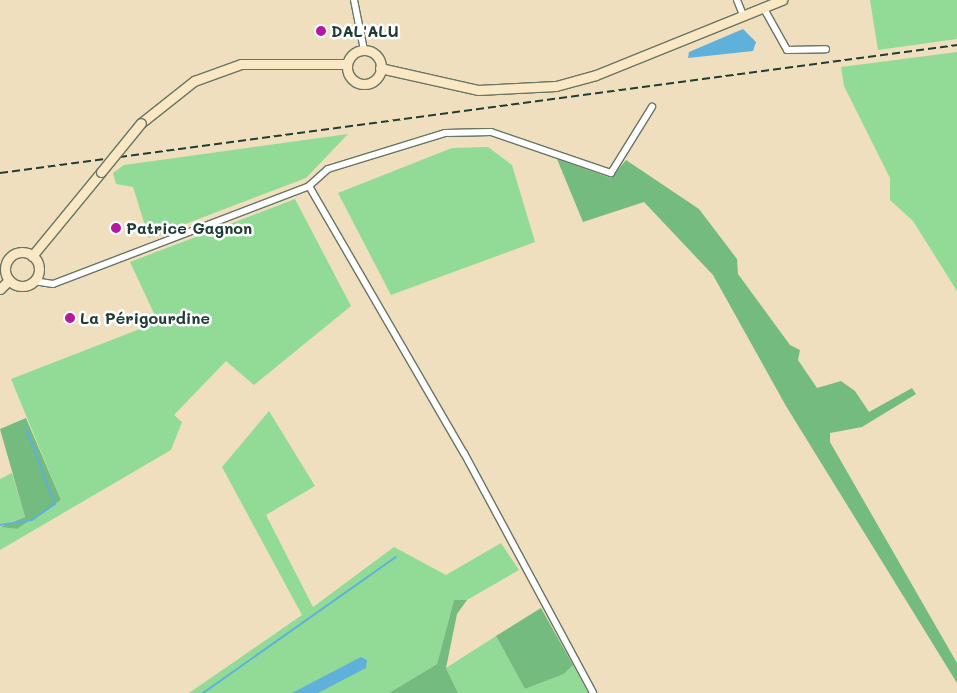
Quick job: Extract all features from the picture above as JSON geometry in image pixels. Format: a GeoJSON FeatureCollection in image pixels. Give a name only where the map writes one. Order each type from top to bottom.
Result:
{"type":"FeatureCollection","features":[{"type":"Feature","properties":{"kind":"main road"},"geometry":{"type":"LineString","coordinates":[[380,68],[478,90],[539,89],[596,75],[782,0]]}},
{"type":"Feature","properties":{"kind":"main road"},"geometry":{"type":"LineString","coordinates":[[364,50],[378,58],[380,68],[376,78],[363,84],[349,75],[347,64],[351,56],[364,50]]}},
{"type":"Feature","properties":{"kind":"main road"},"geometry":{"type":"LineString","coordinates":[[32,256],[141,123],[194,81],[234,66],[264,61],[347,64]]}},
{"type":"Feature","properties":{"kind":"main road"},"geometry":{"type":"LineString","coordinates":[[12,256],[32,256],[39,270],[34,281],[19,286],[10,280],[6,265],[12,256]]}},
{"type":"Feature","properties":{"kind":"main road"},"geometry":{"type":"LineString","coordinates":[[0,289],[10,280]]}},
{"type":"Feature","properties":{"kind":"street"},"geometry":{"type":"LineString","coordinates":[[354,0],[364,50]]}},
{"type":"Feature","properties":{"kind":"street"},"geometry":{"type":"LineString","coordinates":[[737,0],[743,15]]}},
{"type":"Feature","properties":{"kind":"street"},"geometry":{"type":"LineString","coordinates":[[763,7],[788,50],[826,50]]}},
{"type":"Feature","properties":{"kind":"street"},"geometry":{"type":"LineString","coordinates":[[34,281],[53,284],[309,186],[328,170],[445,133],[491,132],[611,173],[652,107]]}},
{"type":"Feature","properties":{"kind":"street"},"geometry":{"type":"LineString","coordinates":[[309,186],[464,454],[593,693]]}},
{"type":"Feature","properties":{"kind":"green space"},"geometry":{"type":"Polygon","coordinates":[[[870,0],[957,0],[957,39],[878,50],[870,0]]]}},
{"type":"Feature","properties":{"kind":"green space"},"geometry":{"type":"Polygon","coordinates":[[[957,52],[957,291],[913,221],[890,200],[890,178],[844,86],[841,67],[957,52]]]}},
{"type":"Feature","properties":{"kind":"green space"},"geometry":{"type":"Polygon","coordinates":[[[348,134],[306,178],[149,238],[133,187],[116,184],[113,173],[124,165],[348,134]]]}},
{"type":"Feature","properties":{"kind":"green space"},"geometry":{"type":"Polygon","coordinates":[[[488,147],[512,165],[535,242],[391,295],[338,193],[452,148],[488,147]]]}},
{"type":"Feature","properties":{"kind":"green space"},"geometry":{"type":"Polygon","coordinates":[[[557,159],[611,178],[626,160],[699,209],[737,259],[738,274],[790,345],[800,350],[798,360],[817,388],[841,381],[855,391],[869,412],[912,388],[916,394],[862,427],[830,433],[830,442],[957,663],[957,683],[786,406],[713,275],[644,202],[583,222],[557,159]]]}},
{"type":"Feature","properties":{"kind":"green space"},"geometry":{"type":"Polygon","coordinates":[[[295,199],[351,306],[254,385],[226,361],[174,415],[182,422],[171,450],[0,550],[0,527],[17,529],[61,500],[11,379],[158,322],[130,262],[295,199]]]}},
{"type":"Feature","properties":{"kind":"green space"},"geometry":{"type":"Polygon","coordinates":[[[269,411],[315,486],[266,515],[313,607],[394,547],[446,575],[501,543],[519,570],[467,600],[454,600],[437,664],[389,693],[189,693],[302,615],[222,467],[269,411]]]}},
{"type":"Feature","properties":{"kind":"green space"},"geometry":{"type":"Polygon","coordinates":[[[26,418],[61,500],[17,529],[0,527],[25,517],[0,429],[26,418]]]}},
{"type":"Feature","properties":{"kind":"green space"},"geometry":{"type":"Polygon","coordinates":[[[12,473],[25,517],[0,526],[0,479],[12,473]]]}},
{"type":"Feature","properties":{"kind":"green space"},"geometry":{"type":"Polygon","coordinates":[[[454,600],[467,600],[457,614],[446,668],[458,693],[389,693],[437,664],[454,600]]]}},
{"type":"Feature","properties":{"kind":"green space"},"geometry":{"type":"Polygon","coordinates":[[[541,608],[573,665],[564,674],[525,689],[496,636],[541,608]]]}},
{"type":"Feature","properties":{"kind":"green space"},"geometry":{"type":"Polygon","coordinates":[[[496,636],[525,689],[564,674],[573,665],[588,693],[458,693],[446,668],[496,636]]]}},
{"type":"Feature","properties":{"kind":"water"},"geometry":{"type":"Polygon","coordinates":[[[743,29],[756,42],[753,51],[688,58],[689,52],[743,29]]]}},
{"type":"Feature","properties":{"kind":"water"},"geometry":{"type":"Polygon","coordinates":[[[361,657],[367,660],[366,668],[318,693],[292,693],[361,657]]]}},
{"type":"Feature","properties":{"kind":"waterway"},"geometry":{"type":"LineString","coordinates":[[0,525],[32,520],[55,504],[26,429]]}},
{"type":"Feature","properties":{"kind":"waterway"},"geometry":{"type":"LineString","coordinates":[[203,693],[396,557]]}},
{"type":"Feature","properties":{"kind":"railway"},"geometry":{"type":"LineString","coordinates":[[0,173],[957,45]]}},
{"type":"Feature","properties":{"kind":"place","name":"DAL'ALU"},"geometry":{"type":"Point","coordinates":[321,31]}},
{"type":"Feature","properties":{"kind":"place","name":"Patrice Gagnon"},"geometry":{"type":"Point","coordinates":[116,228]}},
{"type":"Feature","properties":{"kind":"place","name":"La Périgourdine"},"geometry":{"type":"Point","coordinates":[70,318]}}]}
